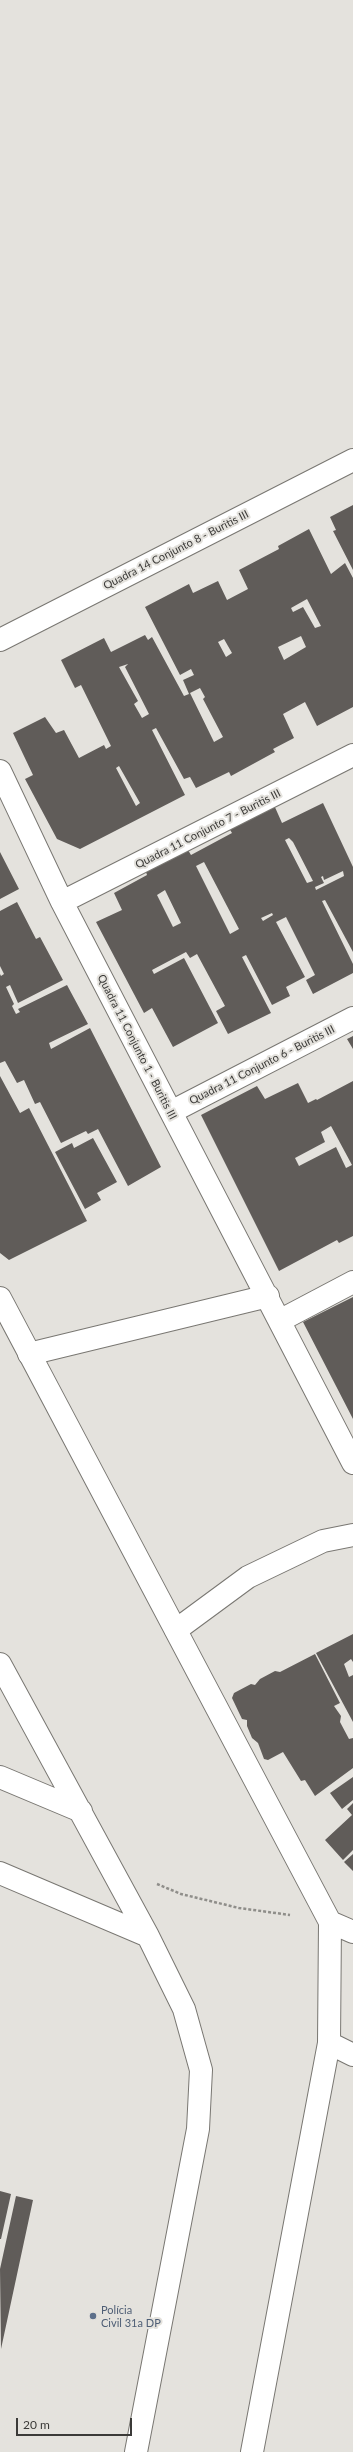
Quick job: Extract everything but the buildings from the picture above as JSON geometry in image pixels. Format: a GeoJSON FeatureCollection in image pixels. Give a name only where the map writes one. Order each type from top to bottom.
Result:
{"type":"FeatureCollection","features":[{"type":"Feature","properties":{"kind":"street","name":"Quadra 14 Conjunto 8 - Buritis III"},"geometry":{"type":"LineString","coordinates":[[0,640],[353,460]]}},
{"type":"Feature","properties":{"kind":"street","name":"Quadra 11 Conjunto 7 - Buritis III"},"geometry":{"type":"LineString","coordinates":[[62,902],[353,756]]}},
{"type":"Feature","properties":{"kind":"street","name":"Quadra 11 Conjunto 1 - Buritis III"},"geometry":{"type":"LineString","coordinates":[[0,771],[62,902],[268,1296],[353,1463]]}},
{"type":"Feature","properties":{"kind":"street","name":"Quadra 11 Conjunto 6 - Buritis III"},"geometry":{"type":"LineString","coordinates":[[171,1112],[353,1018]]}},
{"type":"Feature","properties":{"kind":"street"},"geometry":{"type":"LineString","coordinates":[[280,1320],[353,1282]]}},
{"type":"Feature","properties":{"kind":"street"},"geometry":{"type":"LineString","coordinates":[[29,1354],[268,1296]]}},
{"type":"Feature","properties":{"kind":"street"},"geometry":{"type":"LineString","coordinates":[[0,1298],[328,1918],[329,2043],[252,2452]]}},
{"type":"Feature","properties":{"kind":"street"},"geometry":{"type":"LineString","coordinates":[[176,1630],[248,1577],[324,1541],[353,1535]]}},
{"type":"Feature","properties":{"kind":"street"},"geometry":{"type":"LineString","coordinates":[[0,1664],[148,1936],[184,2009],[201,2070],[198,2129],[139,2451]]}},
{"type":"Feature","properties":{"kind":"street"},"geometry":{"type":"LineString","coordinates":[[0,1777],[81,1811]]}},
{"type":"Feature","properties":{"kind":"street"},"geometry":{"type":"LineString","coordinates":[[0,1873],[148,1936]]}},
{"type":"Feature","properties":{"kind":"street"},"geometry":{"type":"LineString","coordinates":[[328,1918],[353,1932]]}},
{"type":"Feature","properties":{"kind":"street"},"geometry":{"type":"LineString","coordinates":[[329,2043],[353,2055]]}},
{"type":"Feature","properties":{"kind":"path"},"geometry":{"type":"LineString","coordinates":[[110,1865],[180,1894],[239,1908],[283,1915],[328,1918]]}},
{"type":"Feature","properties":{"kind":"place","name":"Polícia Civil 31a DP"},"geometry":{"type":"Point","coordinates":[93,2316]}}]}
